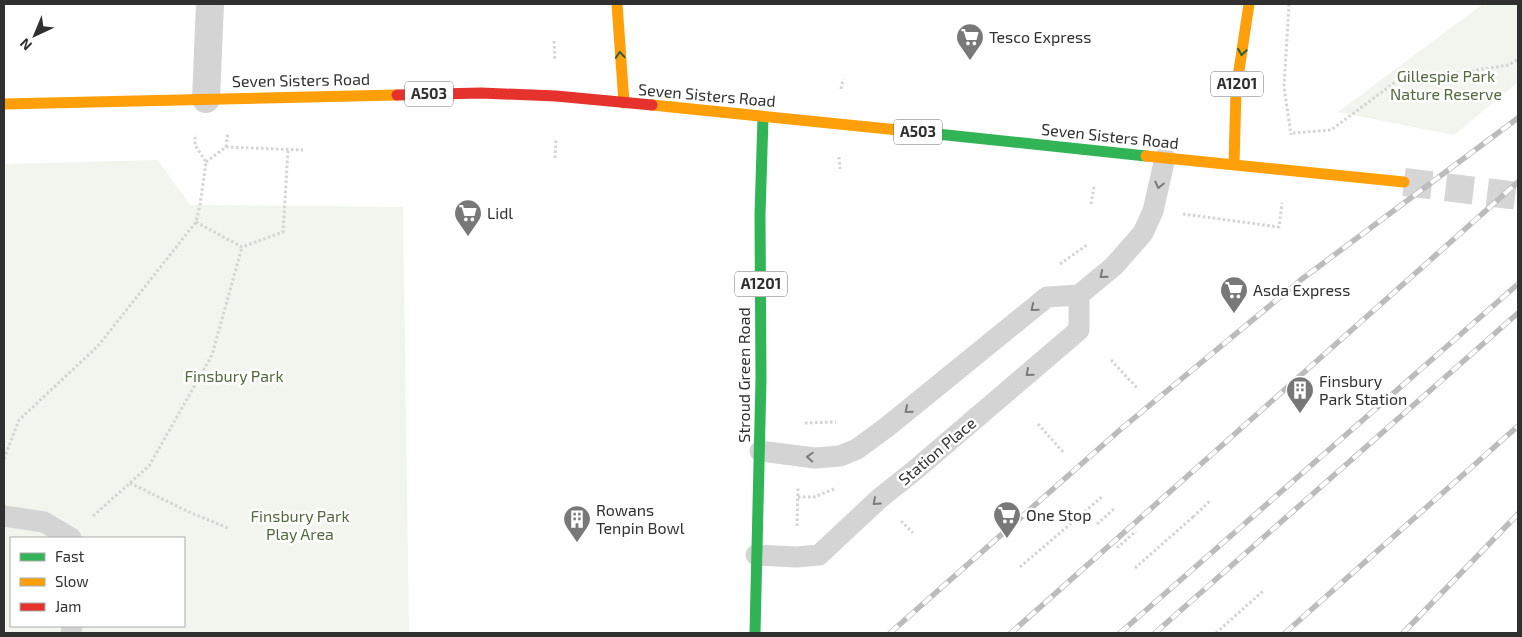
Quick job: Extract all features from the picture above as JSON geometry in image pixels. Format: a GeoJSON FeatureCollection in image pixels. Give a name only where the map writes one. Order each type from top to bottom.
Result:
{"type":"FeatureCollection","features":[{"type":"Feature","properties":{"kind":"main road"},"geometry":{"type":"LineString","coordinates":[[617,4],[624,104]]}},
{"type":"Feature","properties":{"kind":"main road","name":"A1201"},"geometry":{"type":"LineString","coordinates":[[1234,164],[1236,90],[1249,4]]}},
{"type":"Feature","properties":{"kind":"main road","name":"Seven Sisters Road"},"geometry":{"type":"LineString","coordinates":[[4,104],[481,92],[556,96],[838,123],[1404,182]]}},
{"type":"Feature","properties":{"kind":"main road","name":"Stroud Green Road"},"geometry":{"type":"LineString","coordinates":[[755,633],[760,450],[760,169],[763,117]]}},
{"type":"Feature","properties":{"kind":"street"},"geometry":{"type":"LineString","coordinates":[[206,98],[210,4]]}},
{"type":"Feature","properties":{"kind":"lane"},"geometry":{"type":"LineString","coordinates":[[760,450],[815,458],[840,456],[857,449],[887,427],[1047,297],[1079,295],[1114,266],[1143,233],[1153,211],[1165,158]]}},
{"type":"Feature","properties":{"kind":"lane","name":"Station Place"},"geometry":{"type":"LineString","coordinates":[[756,555],[796,557],[819,555],[880,498],[914,472],[1079,330],[1079,295]]}},
{"type":"Feature","properties":{"kind":"lane"},"geometry":{"type":"LineString","coordinates":[[4,516],[44,522],[71,537]]}},
{"type":"Feature","properties":{"kind":"path"},"geometry":{"type":"LineString","coordinates":[[1289,4],[1284,87],[1292,134],[1331,130],[1354,115],[1394,83],[1509,65],[1518,59]]}},
{"type":"Feature","properties":{"kind":"path"},"geometry":{"type":"LineString","coordinates":[[554,41],[555,61]]}},
{"type":"Feature","properties":{"kind":"path"},"geometry":{"type":"LineString","coordinates":[[555,158],[556,139]]}},
{"type":"Feature","properties":{"kind":"path"},"geometry":{"type":"LineString","coordinates":[[4,459],[19,420],[98,346],[196,222],[206,162],[195,145]]}},
{"type":"Feature","properties":{"kind":"path"},"geometry":{"type":"LineString","coordinates":[[206,162],[226,147],[303,150]]}},
{"type":"Feature","properties":{"kind":"path"},"geometry":{"type":"LineString","coordinates":[[242,248],[283,232],[288,150]]}},
{"type":"Feature","properties":{"kind":"path"},"geometry":{"type":"LineString","coordinates":[[839,156],[840,169]]}},
{"type":"Feature","properties":{"kind":"path"},"geometry":{"type":"LineString","coordinates":[[1092,204],[1094,187]]}},
{"type":"Feature","properties":{"kind":"path"},"geometry":{"type":"LineString","coordinates":[[1181,214],[1279,227],[1281,213]]}},
{"type":"Feature","properties":{"kind":"path"},"geometry":{"type":"LineString","coordinates":[[196,222],[242,248]]}},
{"type":"Feature","properties":{"kind":"path"},"geometry":{"type":"LineString","coordinates":[[71,537],[149,466],[212,355],[242,248]]}},
{"type":"Feature","properties":{"kind":"path"},"geometry":{"type":"LineString","coordinates":[[1111,360],[1137,388]]}},
{"type":"Feature","properties":{"kind":"path"},"geometry":{"type":"LineString","coordinates":[[1038,424],[1063,452]]}},
{"type":"Feature","properties":{"kind":"path"},"geometry":{"type":"LineString","coordinates":[[130,483],[189,512],[228,528]]}},
{"type":"Feature","properties":{"kind":"path"},"geometry":{"type":"LineString","coordinates":[[797,532],[798,483]]}},
{"type":"Feature","properties":{"kind":"path"},"geometry":{"type":"LineString","coordinates":[[1020,567],[1103,496]]}},
{"type":"Feature","properties":{"kind":"path"},"geometry":{"type":"LineString","coordinates":[[1154,551],[1211,500]]}},
{"type":"Feature","properties":{"kind":"path"},"geometry":{"type":"LineString","coordinates":[[1096,524],[1115,508]]}},
{"type":"Feature","properties":{"kind":"path"},"geometry":{"type":"LineString","coordinates":[[1135,568],[1194,516]]}},
{"type":"Feature","properties":{"kind":"path"},"geometry":{"type":"LineString","coordinates":[[1117,548],[1136,531]]}},
{"type":"Feature","properties":{"kind":"path"},"geometry":{"type":"LineString","coordinates":[[1216,633],[1263,592]]}},
{"type":"Feature","properties":{"kind":"green space","name":"Gillespie Park Nature Reserve"},"geometry":{"type":"Polygon","coordinates":[[[1483,4],[1518,4],[1518,82],[1454,135],[1338,112],[1483,4]]]}},
{"type":"Feature","properties":{"kind":"green space","name":"Finsbury Park"},"geometry":{"type":"Polygon","coordinates":[[[158,160],[190,205],[403,207],[409,633],[4,633],[4,164],[158,160]]]}},
{"type":"Feature","properties":{"kind":"tunnel"},"geometry":{"type":"LineString","coordinates":[[1404,182],[1518,196]]}},
{"type":"Feature","properties":{"kind":"railway"},"geometry":{"type":"LineString","coordinates":[[890,633],[1121,429],[1302,279],[1518,118]]}},
{"type":"Feature","properties":{"kind":"railway"},"geometry":{"type":"LineString","coordinates":[[1011,633],[1518,182]]}},
{"type":"Feature","properties":{"kind":"railway"},"geometry":{"type":"LineString","coordinates":[[1120,633],[1518,284]]}},
{"type":"Feature","properties":{"kind":"railway"},"geometry":{"type":"LineString","coordinates":[[1155,633],[1518,313]]}},
{"type":"Feature","properties":{"kind":"railway"},"geometry":{"type":"LineString","coordinates":[[1285,633],[1518,426]]}},
{"type":"Feature","properties":{"kind":"railway"},"geometry":{"type":"LineString","coordinates":[[1403,633],[1518,514]]}},
{"type":"Feature","properties":{"kind":"traffic: fast"},"geometry":{"type":"LineString","coordinates":[[755,633],[761,379],[760,215],[763,117]]}},
{"type":"Feature","properties":{"kind":"traffic: fast"},"geometry":{"type":"LineString","coordinates":[[918,132],[1146,156]]}},
{"type":"Feature","properties":{"kind":"traffic: slow"},"geometry":{"type":"LineString","coordinates":[[617,4],[624,103]]}},
{"type":"Feature","properties":{"kind":"traffic: slow"},"geometry":{"type":"LineString","coordinates":[[1234,164],[1236,90],[1249,4]]}},
{"type":"Feature","properties":{"kind":"traffic: slow"},"geometry":{"type":"LineString","coordinates":[[4,104],[397,95]]}},
{"type":"Feature","properties":{"kind":"traffic: slow"},"geometry":{"type":"LineString","coordinates":[[652,105],[918,132]]}},
{"type":"Feature","properties":{"kind":"traffic: slow"},"geometry":{"type":"LineString","coordinates":[[1146,156],[1404,182]]}},
{"type":"Feature","properties":{"kind":"traffic: jam"},"geometry":{"type":"LineString","coordinates":[[397,95],[481,93],[556,96],[652,105]]}},
{"type":"Feature","properties":{"kind":"place","name":"Tesco Express"},"geometry":{"type":"Point","coordinates":[970,61]}},
{"type":"Feature","properties":{"kind":"place","name":"Lidl"},"geometry":{"type":"Point","coordinates":[468,237]}},
{"type":"Feature","properties":{"kind":"place","name":"Asda Express"},"geometry":{"type":"Point","coordinates":[1234,314]}},
{"type":"Feature","properties":{"kind":"place","name":"Finsbury Park Station"},"geometry":{"type":"Point","coordinates":[1300,414]}},
{"type":"Feature","properties":{"kind":"place","name":"One Stop"},"geometry":{"type":"Point","coordinates":[1007,539]}},
{"type":"Feature","properties":{"kind":"place","name":"Rowans Tenpin Bowl"},"geometry":{"type":"Point","coordinates":[577,543]}},
{"type":"Feature","properties":{"kind":"park label","name":"Finsbury Park Play Area"},"geometry":{"type":"Point","coordinates":[300,525]}}]}
